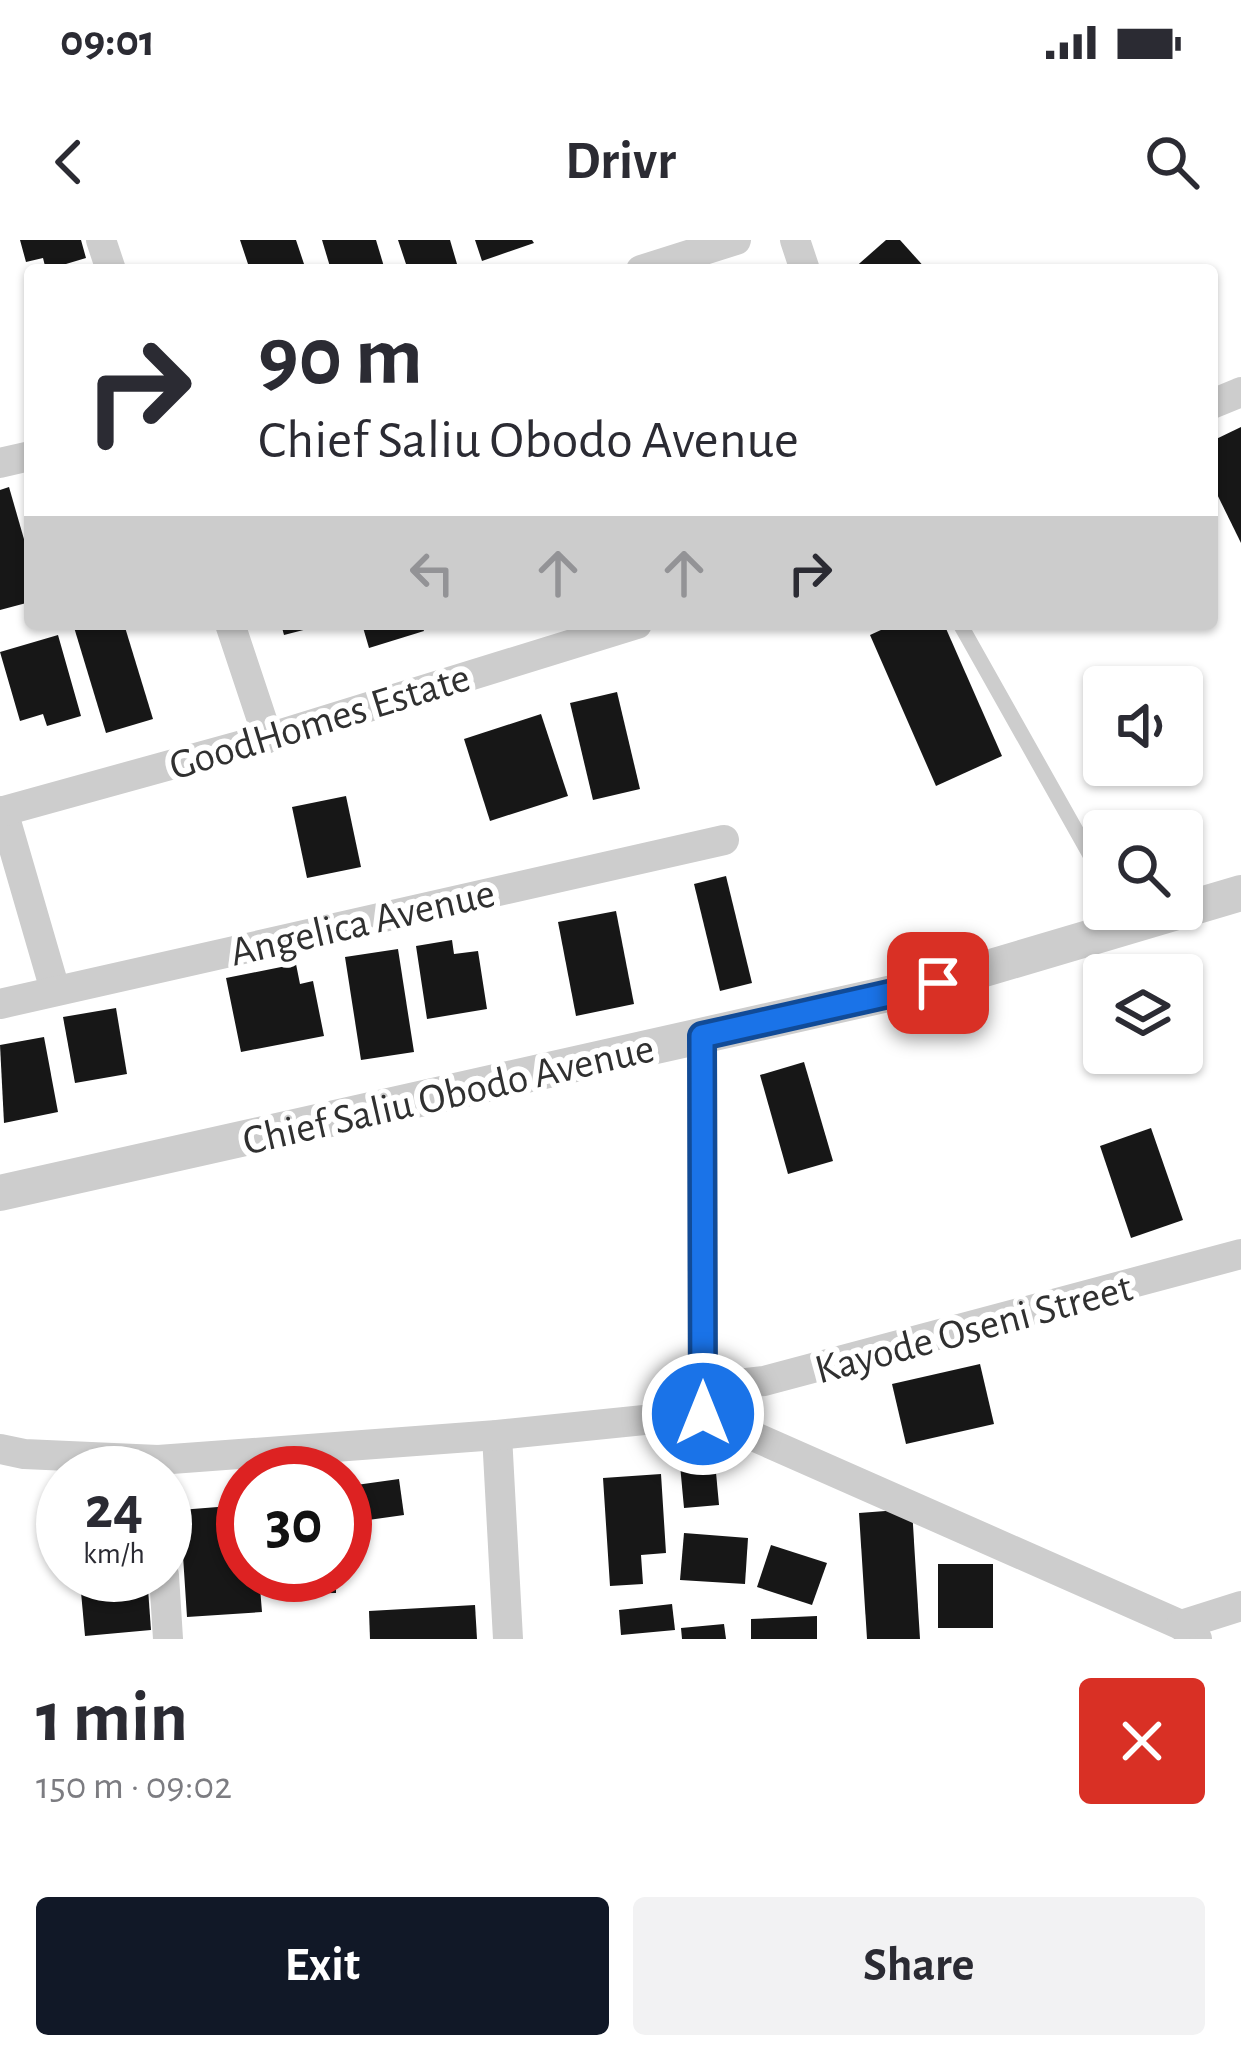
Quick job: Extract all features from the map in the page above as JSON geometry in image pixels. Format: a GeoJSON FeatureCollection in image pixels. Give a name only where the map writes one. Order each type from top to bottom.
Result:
{"type":"FeatureCollection","features":[{"type":"Feature","properties":{"kind":"street"},"geometry":{"type":"LineString","coordinates":[[660,264],[736,240]]}},
{"type":"Feature","properties":{"kind":"street"},"geometry":{"type":"LineString","coordinates":[[232,630],[268,738]]}},
{"type":"Feature","properties":{"kind":"street","name":"GoodHomes Estate"},"geometry":{"type":"LineString","coordinates":[[2,811],[268,738],[618,630]]}},
{"type":"Feature","properties":{"kind":"street"},"geometry":{"type":"LineString","coordinates":[[2,811],[55,990]]}},
{"type":"Feature","properties":{"kind":"street","name":"Angelica Avenue"},"geometry":{"type":"LineString","coordinates":[[0,1004],[724,839]]}},
{"type":"Feature","properties":{"kind":"street","name":"Chief Saliu Obodo Avenue"},"geometry":{"type":"LineString","coordinates":[[1203,901],[1241,893]]}},
{"type":"Feature","properties":{"kind":"street","name":"Chief Saliu Obodo Avenue"},"geometry":{"type":"LineString","coordinates":[[0,1193],[938,983],[1090,930]]}},
{"type":"Feature","properties":{"kind":"street"},"geometry":{"type":"LineString","coordinates":[[702,1036],[703,1401],[1189,1632],[1241,1606]]}},
{"type":"Feature","properties":{"kind":"street","name":"Kayode Oseni Street"},"geometry":{"type":"LineString","coordinates":[[192,1464],[497,1435],[703,1401],[1241,1254]]}},
{"type":"Feature","properties":{"kind":"street"},"geometry":{"type":"LineString","coordinates":[[497,1435],[508,1639]]}},
{"type":"Feature","properties":{"kind":"street","name":"Kayode Oseni Street"},"geometry":{"type":"LineString","coordinates":[[0,1449],[36,1455]]}},
{"type":"Feature","properties":{"kind":"street"},"geometry":{"type":"LineString","coordinates":[[166,1602],[168,1639]]}},
{"type":"Feature","properties":{"kind":"lane"},"geometry":{"type":"LineString","coordinates":[[963,630],[1083,843]]}},
{"type":"Feature","properties":{"kind":"building"},"geometry":{"type":"Polygon","coordinates":[[[20,240],[81,240],[86,258],[66,264],[44,264],[43,258],[26,262],[20,240]]]}},
{"type":"Feature","properties":{"kind":"building"},"geometry":{"type":"Polygon","coordinates":[[[240,240],[296,240],[304,264],[248,264],[240,240]]]}},
{"type":"Feature","properties":{"kind":"building"},"geometry":{"type":"Polygon","coordinates":[[[322,240],[376,240],[383,264],[329,264],[322,240]]]}},
{"type":"Feature","properties":{"kind":"building"},"geometry":{"type":"Polygon","coordinates":[[[398,240],[450,240],[457,264],[406,264],[398,240]]]}},
{"type":"Feature","properties":{"kind":"building"},"geometry":{"type":"Polygon","coordinates":[[[475,240],[532,240],[534,243],[482,261],[475,240]]]}},
{"type":"Feature","properties":{"kind":"building"},"geometry":{"type":"Polygon","coordinates":[[[886,240],[900,240],[922,264],[859,264],[886,240]]]}},
{"type":"Feature","properties":{"kind":"building"},"geometry":{"type":"Polygon","coordinates":[[[1241,427],[1241,543],[1218,496],[1218,438],[1241,427]]]}},
{"type":"Feature","properties":{"kind":"building"},"geometry":{"type":"Polygon","coordinates":[[[9,487],[24,539],[24,604],[0,610],[0,490],[9,487]]]}},
{"type":"Feature","properties":{"kind":"building"},"geometry":{"type":"Polygon","coordinates":[[[75,630],[126,630],[153,719],[106,733],[75,630]]]}},
{"type":"Feature","properties":{"kind":"building"},"geometry":{"type":"Polygon","coordinates":[[[364,630],[424,630],[424,631],[369,648],[364,630]]]}},
{"type":"Feature","properties":{"kind":"building"},"geometry":{"type":"Polygon","coordinates":[[[881,630],[947,630],[1002,756],[936,786],[870,635],[881,630]]]}},
{"type":"Feature","properties":{"kind":"building"},"geometry":{"type":"Polygon","coordinates":[[[58,635],[81,716],[47,726],[43,714],[20,721],[0,652],[58,635]]]}},
{"type":"Feature","properties":{"kind":"building"},"geometry":{"type":"Polygon","coordinates":[[[617,692],[640,789],[593,800],[570,703],[617,692]]]}},
{"type":"Feature","properties":{"kind":"building"},"geometry":{"type":"Polygon","coordinates":[[[541,714],[568,796],[490,821],[464,739],[541,714]]]}},
{"type":"Feature","properties":{"kind":"building"},"geometry":{"type":"Polygon","coordinates":[[[346,796],[361,867],[307,878],[292,807],[346,796]]]}},
{"type":"Feature","properties":{"kind":"building"},"geometry":{"type":"Polygon","coordinates":[[[726,876],[752,983],[720,991],[694,884],[726,876]]]}},
{"type":"Feature","properties":{"kind":"building"},"geometry":{"type":"Polygon","coordinates":[[[616,911],[634,1004],[576,1016],[558,922],[616,911]]]}},
{"type":"Feature","properties":{"kind":"building"},"geometry":{"type":"Polygon","coordinates":[[[452,940],[454,954],[478,951],[487,1009],[427,1019],[416,946],[452,940]]]}},
{"type":"Feature","properties":{"kind":"building"},"geometry":{"type":"Polygon","coordinates":[[[398,949],[414,1052],[361,1060],[345,957],[398,949]]]}},
{"type":"Feature","properties":{"kind":"building"},"geometry":{"type":"Polygon","coordinates":[[[296,964],[300,984],[313,981],[324,1036],[241,1052],[226,978],[296,964]]]}},
{"type":"Feature","properties":{"kind":"building"},"geometry":{"type":"Polygon","coordinates":[[[116,1008],[127,1074],[75,1083],[63,1017],[116,1008]]]}},
{"type":"Feature","properties":{"kind":"building"},"geometry":{"type":"Polygon","coordinates":[[[44,1037],[58,1112],[4,1123],[0,1045],[44,1037]]]}},
{"type":"Feature","properties":{"kind":"building"},"geometry":{"type":"Polygon","coordinates":[[[804,1062],[833,1161],[788,1174],[760,1075],[804,1062]]]}},
{"type":"Feature","properties":{"kind":"building"},"geometry":{"type":"Polygon","coordinates":[[[1151,1128],[1183,1220],[1131,1238],[1100,1146],[1151,1128]]]}},
{"type":"Feature","properties":{"kind":"building"},"geometry":{"type":"Polygon","coordinates":[[[980,1364],[994,1424],[906,1444],[892,1384],[980,1364]]]}},
{"type":"Feature","properties":{"kind":"building"},"geometry":{"type":"Polygon","coordinates":[[[713,1440],[719,1505],[684,1508],[678,1443],[713,1440]]]}},
{"type":"Feature","properties":{"kind":"building"},"geometry":{"type":"Polygon","coordinates":[[[661,1474],[666,1553],[641,1555],[643,1584],[610,1586],[603,1478],[661,1474]]]}},
{"type":"Feature","properties":{"kind":"building"},"geometry":{"type":"Polygon","coordinates":[[[399,1479],[404,1515],[372,1519],[372,1483],[399,1479]]]}},
{"type":"Feature","properties":{"kind":"building"},"geometry":{"type":"Polygon","coordinates":[[[216,1507],[216,1602],[261,1602],[262,1612],[187,1617],[186,1602],[192,1602],[192,1509],[216,1507]]]}},
{"type":"Feature","properties":{"kind":"building"},"geometry":{"type":"Polygon","coordinates":[[[912,1509],[920,1639],[867,1639],[859,1513],[912,1509]]]}},
{"type":"Feature","properties":{"kind":"building"},"geometry":{"type":"Polygon","coordinates":[[[684,1533],[748,1538],[745,1584],[680,1580],[684,1533]]]}},
{"type":"Feature","properties":{"kind":"building"},"geometry":{"type":"Polygon","coordinates":[[[771,1545],[827,1563],[812,1605],[757,1587],[771,1545]]]}},
{"type":"Feature","properties":{"kind":"building"},"geometry":{"type":"Polygon","coordinates":[[[938,1564],[993,1564],[993,1628],[938,1628],[938,1564]]]}},
{"type":"Feature","properties":{"kind":"building"},"geometry":{"type":"Polygon","coordinates":[[[82,1602],[149,1602],[151,1630],[85,1636],[82,1602]]]}},
{"type":"Feature","properties":{"kind":"building"},"geometry":{"type":"Polygon","coordinates":[[[672,1604],[675,1630],[621,1635],[619,1610],[672,1604]]]}},
{"type":"Feature","properties":{"kind":"building"},"geometry":{"type":"Polygon","coordinates":[[[475,1605],[477,1639],[370,1639],[369,1611],[475,1605]]]}},
{"type":"Feature","properties":{"kind":"building"},"geometry":{"type":"Polygon","coordinates":[[[817,1616],[817,1639],[751,1639],[751,1619],[817,1616]]]}},
{"type":"Feature","properties":{"kind":"building"},"geometry":{"type":"Polygon","coordinates":[[[724,1624],[726,1639],[682,1639],[681,1628],[724,1624]]]}},
{"type":"Feature","properties":{"kind":"route"},"geometry":{"type":"LineString","coordinates":[[703,1414],[702,1036],[938,983]]}}]}
